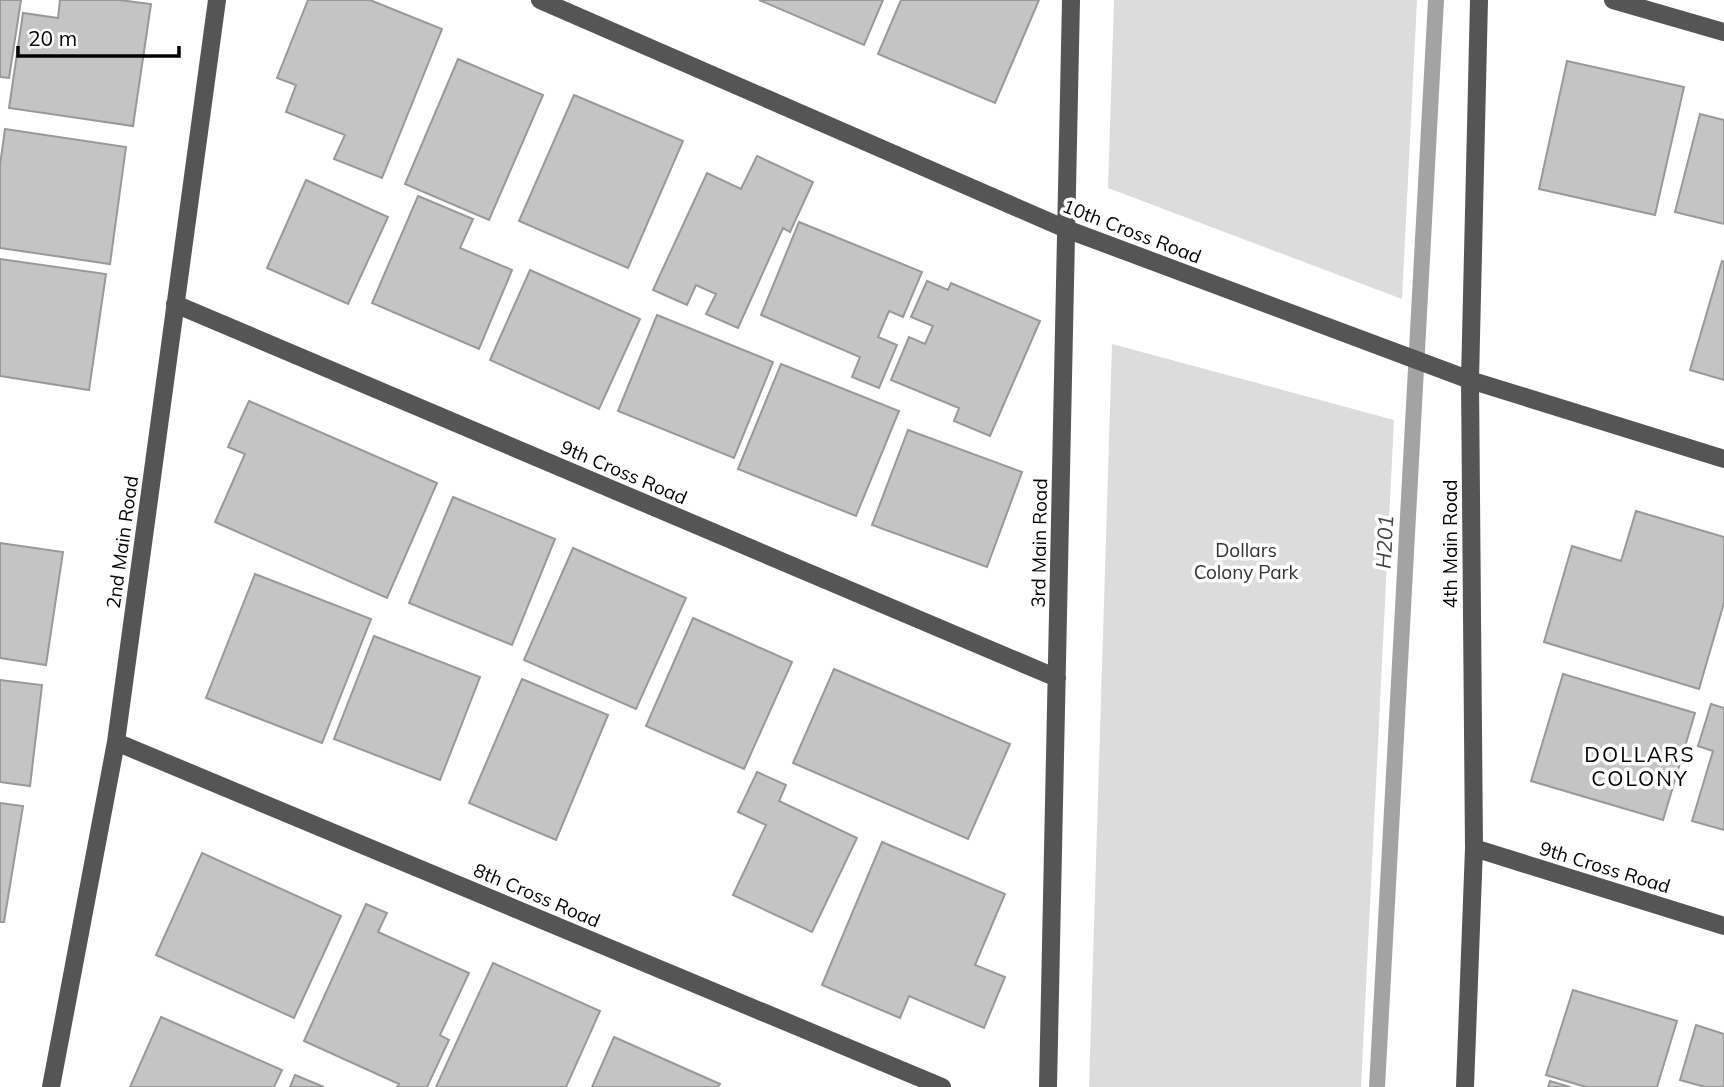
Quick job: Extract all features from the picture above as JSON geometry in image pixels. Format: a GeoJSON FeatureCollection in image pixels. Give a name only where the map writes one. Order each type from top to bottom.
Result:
{"type":"FeatureCollection","features":[{"type":"Feature","properties":{"kind":"street","name":"2nd Main Road"},"geometry":{"type":"LineString","coordinates":[[51,1087],[117,742],[216,0]]}},
{"type":"Feature","properties":{"kind":"street","name":"10th Cross Road"},"geometry":{"type":"LineString","coordinates":[[540,0],[1066,229],[1470,380],[1724,459]]}},
{"type":"Feature","properties":{"kind":"street","name":"3rd Main Road"},"geometry":{"type":"LineString","coordinates":[[1048,1087],[1071,0]]}},
{"type":"Feature","properties":{"kind":"street","name":"4th Main Road"},"geometry":{"type":"LineString","coordinates":[[1465,1087],[1474,848],[1470,380],[1479,0]]}},
{"type":"Feature","properties":{"kind":"street"},"geometry":{"type":"LineString","coordinates":[[1613,0],[1724,32]]}},
{"type":"Feature","properties":{"kind":"street","name":"9th Cross Road"},"geometry":{"type":"LineString","coordinates":[[175,304],[1057,678]]}},
{"type":"Feature","properties":{"kind":"street","name":"8th Cross Road"},"geometry":{"type":"LineString","coordinates":[[117,742],[942,1087]]}},
{"type":"Feature","properties":{"kind":"street","name":"9th Cross Road"},"geometry":{"type":"LineString","coordinates":[[1474,848],[1724,926]]}},
{"type":"Feature","properties":{"kind":"green space"},"geometry":{"type":"Polygon","coordinates":[[[1114,0],[1417,0],[1402,299],[1108,188],[1114,0]]]}},
{"type":"Feature","properties":{"kind":"green space","name":"Dollars Colony Park"},"geometry":{"type":"Polygon","coordinates":[[[1112,344],[1394,420],[1361,1087],[1089,1087],[1112,344]]]}},
{"type":"Feature","properties":{"kind":"building"},"geometry":{"type":"Polygon","coordinates":[[[0,0],[21,0],[9,78],[0,77],[0,0]]]}},
{"type":"Feature","properties":{"kind":"building"},"geometry":{"type":"Polygon","coordinates":[[[60,0],[119,0],[151,4],[133,126],[9,108],[23,13],[58,18],[60,0]]]}},
{"type":"Feature","properties":{"kind":"building"},"geometry":{"type":"Polygon","coordinates":[[[308,0],[370,0],[442,29],[382,178],[334,159],[345,135],[286,112],[296,85],[277,78],[308,0]]]}},
{"type":"Feature","properties":{"kind":"building"},"geometry":{"type":"Polygon","coordinates":[[[759,0],[883,0],[864,45],[759,0]]]}},
{"type":"Feature","properties":{"kind":"building"},"geometry":{"type":"Polygon","coordinates":[[[901,0],[1039,0],[995,103],[878,54],[901,0]]]}},
{"type":"Feature","properties":{"kind":"building"},"geometry":{"type":"Polygon","coordinates":[[[458,59],[543,95],[489,220],[405,184],[458,59]]]}},
{"type":"Feature","properties":{"kind":"building"},"geometry":{"type":"Polygon","coordinates":[[[1567,61],[1684,87],[1655,215],[1539,189],[1567,61]]]}},
{"type":"Feature","properties":{"kind":"building"},"geometry":{"type":"Polygon","coordinates":[[[574,95],[683,141],[628,268],[519,221],[574,95]]]}},
{"type":"Feature","properties":{"kind":"building"},"geometry":{"type":"Polygon","coordinates":[[[1700,114],[1724,120],[1724,224],[1675,212],[1700,114]]]}},
{"type":"Feature","properties":{"kind":"building"},"geometry":{"type":"Polygon","coordinates":[[[5,129],[126,147],[110,264],[0,248],[0,165],[5,129]]]}},
{"type":"Feature","properties":{"kind":"building"},"geometry":{"type":"Polygon","coordinates":[[[757,156],[813,182],[790,232],[783,228],[738,328],[706,314],[716,294],[696,285],[687,305],[653,290],[707,173],[741,189],[757,156]]]}},
{"type":"Feature","properties":{"kind":"building"},"geometry":{"type":"Polygon","coordinates":[[[306,180],[388,217],[348,304],[267,268],[306,180]]]}},
{"type":"Feature","properties":{"kind":"building"},"geometry":{"type":"Polygon","coordinates":[[[418,196],[473,219],[460,248],[512,270],[479,349],[372,303],[418,196]]]}},
{"type":"Feature","properties":{"kind":"building"},"geometry":{"type":"Polygon","coordinates":[[[799,222],[922,272],[903,317],[889,311],[878,337],[897,345],[879,388],[852,377],[860,357],[761,315],[799,222]]]}},
{"type":"Feature","properties":{"kind":"building"},"geometry":{"type":"Polygon","coordinates":[[[0,259],[106,274],[89,390],[0,376],[0,259]]]}},
{"type":"Feature","properties":{"kind":"building"},"geometry":{"type":"Polygon","coordinates":[[[1722,261],[1724,262],[1724,380],[1690,370],[1722,261]]]}},
{"type":"Feature","properties":{"kind":"building"},"geometry":{"type":"Polygon","coordinates":[[[530,270],[640,319],[599,409],[490,360],[530,270]]]}},
{"type":"Feature","properties":{"kind":"building"},"geometry":{"type":"Polygon","coordinates":[[[927,281],[948,290],[951,283],[1040,321],[990,436],[954,421],[959,408],[891,380],[909,337],[925,344],[933,326],[911,317],[927,281]]]}},
{"type":"Feature","properties":{"kind":"building"},"geometry":{"type":"Polygon","coordinates":[[[657,315],[773,362],[734,458],[618,411],[657,315]]]}},
{"type":"Feature","properties":{"kind":"building"},"geometry":{"type":"Polygon","coordinates":[[[781,364],[899,411],[856,516],[738,469],[781,364]]]}},
{"type":"Feature","properties":{"kind":"building"},"geometry":{"type":"Polygon","coordinates":[[[249,401],[437,483],[387,598],[215,522],[245,454],[228,447],[249,401]]]}},
{"type":"Feature","properties":{"kind":"building"},"geometry":{"type":"Polygon","coordinates":[[[908,430],[1022,472],[987,567],[872,525],[908,430]]]}},
{"type":"Feature","properties":{"kind":"building"},"geometry":{"type":"Polygon","coordinates":[[[453,497],[555,539],[512,645],[409,603],[453,497]]]}},
{"type":"Feature","properties":{"kind":"building"},"geometry":{"type":"Polygon","coordinates":[[[1636,511],[1724,537],[1724,603],[1699,689],[1544,642],[1572,546],[1621,561],[1636,511]]]}},
{"type":"Feature","properties":{"kind":"building"},"geometry":{"type":"Polygon","coordinates":[[[0,543],[63,552],[46,665],[0,658],[0,543]]]}},
{"type":"Feature","properties":{"kind":"building"},"geometry":{"type":"Polygon","coordinates":[[[573,548],[686,598],[636,709],[524,660],[573,548]]]}},
{"type":"Feature","properties":{"kind":"building"},"geometry":{"type":"Polygon","coordinates":[[[255,574],[371,619],[322,743],[206,698],[255,574]]]}},
{"type":"Feature","properties":{"kind":"building"},"geometry":{"type":"Polygon","coordinates":[[[693,618],[792,662],[744,769],[646,726],[693,618]]]}},
{"type":"Feature","properties":{"kind":"building"},"geometry":{"type":"Polygon","coordinates":[[[374,636],[480,677],[440,780],[334,739],[374,636]]]}},
{"type":"Feature","properties":{"kind":"building"},"geometry":{"type":"Polygon","coordinates":[[[834,669],[1010,744],[968,839],[793,763],[834,669]]]}},
{"type":"Feature","properties":{"kind":"building"},"geometry":{"type":"Polygon","coordinates":[[[1563,674],[1695,713],[1663,820],[1531,781],[1563,674]]]}},
{"type":"Feature","properties":{"kind":"building"},"geometry":{"type":"Polygon","coordinates":[[[522,679],[608,715],[556,840],[469,803],[522,679]]]}},
{"type":"Feature","properties":{"kind":"building"},"geometry":{"type":"Polygon","coordinates":[[[0,680],[42,685],[30,786],[0,782],[0,680]]]}},
{"type":"Feature","properties":{"kind":"building"},"geometry":{"type":"Polygon","coordinates":[[[1711,704],[1724,708],[1724,830],[1692,821],[1713,751],[1698,746],[1711,704]]]}},
{"type":"Feature","properties":{"kind":"building"},"geometry":{"type":"Polygon","coordinates":[[[757,772],[786,785],[779,801],[857,838],[812,932],[733,895],[766,825],[738,812],[757,772]]]}},
{"type":"Feature","properties":{"kind":"building"},"geometry":{"type":"Polygon","coordinates":[[[0,803],[23,806],[4,922],[0,922],[0,803]]]}},
{"type":"Feature","properties":{"kind":"building"},"geometry":{"type":"Polygon","coordinates":[[[882,842],[1005,894],[975,965],[1005,977],[984,1028],[909,996],[900,1018],[822,985],[882,842]]]}},
{"type":"Feature","properties":{"kind":"building"},"geometry":{"type":"Polygon","coordinates":[[[202,853],[341,916],[294,1018],[156,955],[202,853]]]}},
{"type":"Feature","properties":{"kind":"building"},"geometry":{"type":"Polygon","coordinates":[[[366,904],[387,913],[378,932],[469,973],[440,1035],[449,1040],[427,1087],[397,1087],[399,1084],[304,1041],[366,904]]]}},
{"type":"Feature","properties":{"kind":"building"},"geometry":{"type":"Polygon","coordinates":[[[493,963],[600,1011],[566,1087],[436,1087],[493,963]]]}},
{"type":"Feature","properties":{"kind":"building"},"geometry":{"type":"Polygon","coordinates":[[[1573,990],[1677,1021],[1657,1087],[1586,1087],[1546,1075],[1573,990]]]}},
{"type":"Feature","properties":{"kind":"building"},"geometry":{"type":"Polygon","coordinates":[[[161,1017],[282,1070],[274,1087],[130,1087],[161,1017]]]}},
{"type":"Feature","properties":{"kind":"building"},"geometry":{"type":"Polygon","coordinates":[[[1696,1025],[1724,1034],[1724,1087],[1705,1087],[1680,1080],[1696,1025]]]}},
{"type":"Feature","properties":{"kind":"building"},"geometry":{"type":"Polygon","coordinates":[[[614,1037],[720,1084],[718,1087],[592,1087],[614,1037]]]}},
{"type":"Feature","properties":{"kind":"building"},"geometry":{"type":"Polygon","coordinates":[[[295,1075],[324,1087],[290,1087],[295,1075]]]}},
{"type":"Feature","properties":{"kind":"building"},"geometry":{"type":"Polygon","coordinates":[[[1550,1081],[1570,1087],[1548,1087],[1550,1081]]]}},
{"type":"Feature","properties":{"kind":"waterway","name":"H201"},"geometry":{"type":"LineString","coordinates":[[1377,1087],[1436,0]]}},
{"type":"Feature","properties":{"kind":"district","name":"DOLLARS COLONY"},"geometry":{"type":"Point","coordinates":[1640,767]}}]}
